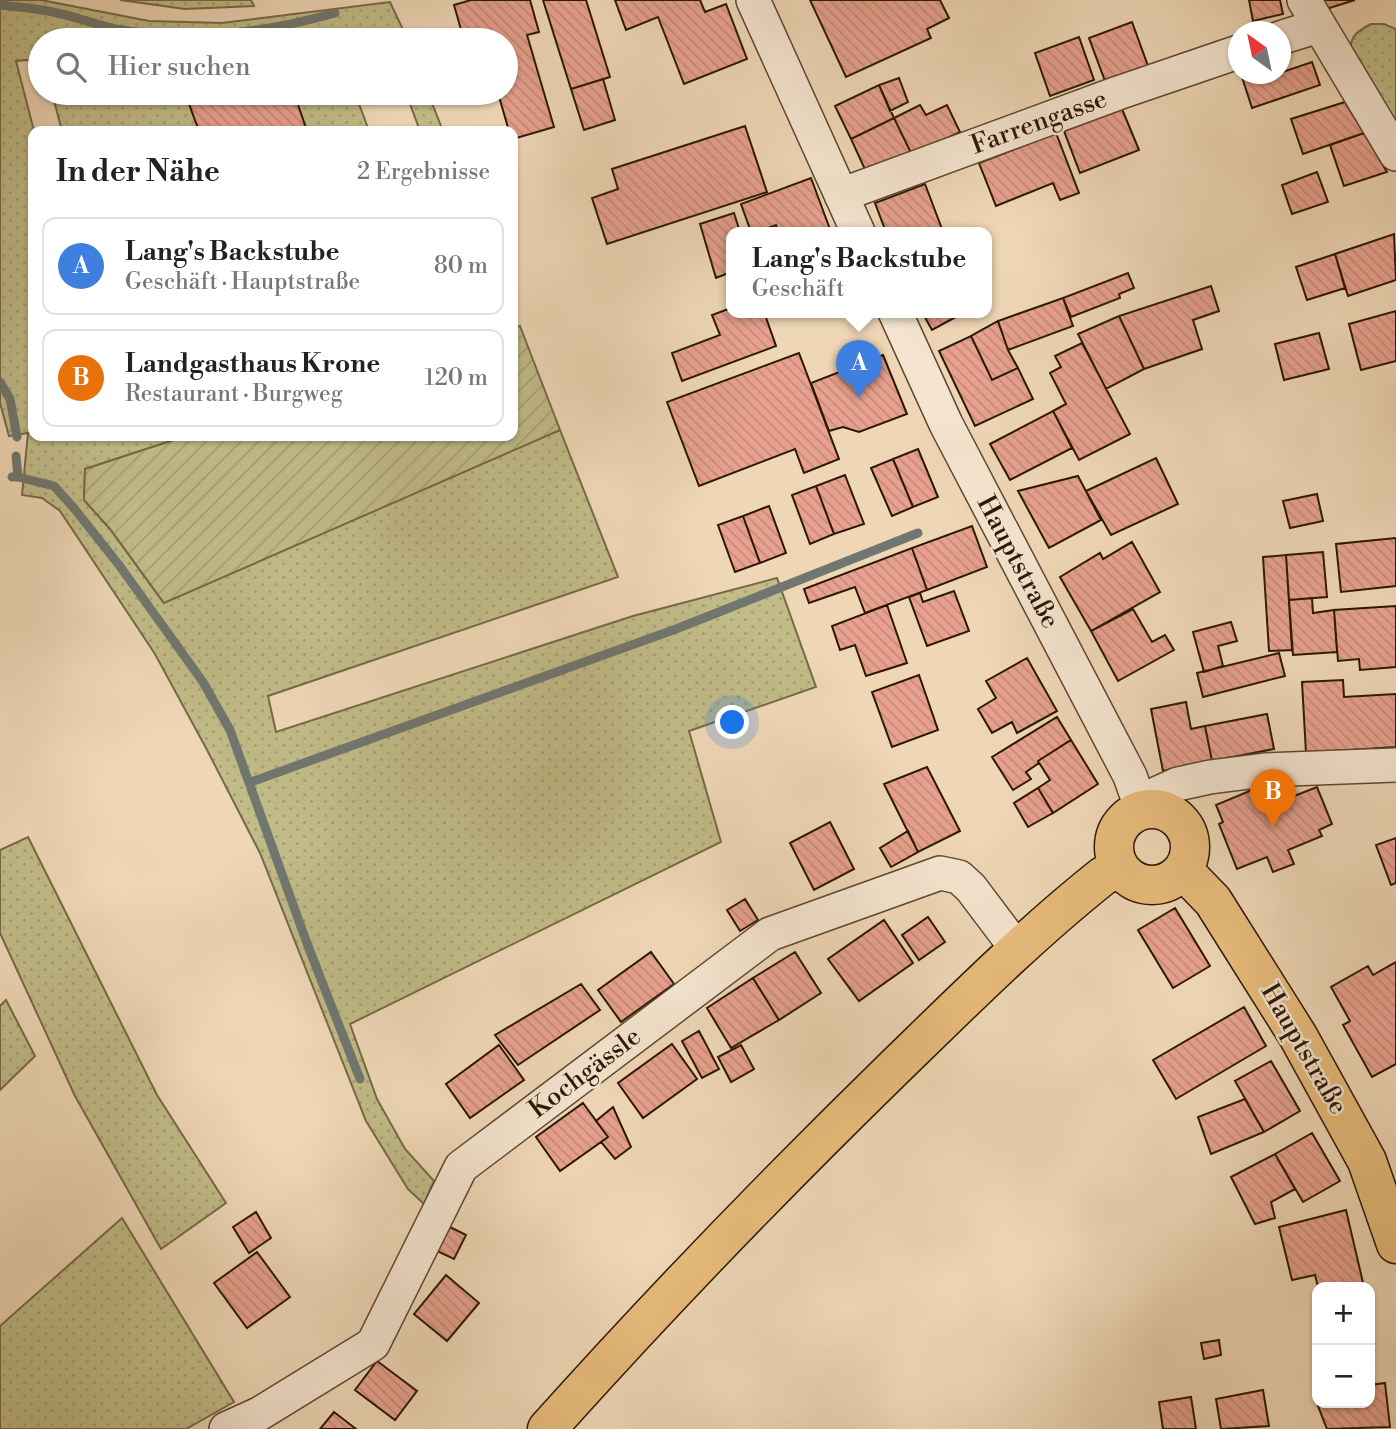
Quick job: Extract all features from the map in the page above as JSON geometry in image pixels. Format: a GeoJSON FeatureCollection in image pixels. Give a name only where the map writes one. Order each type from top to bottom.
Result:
{"type":"FeatureCollection","features":[{"type":"Feature","properties":{"kind":"main road"},"geometry":{"type":"LineString","coordinates":[[1146,809],[1162,810],[1173,815],[1183,823],[1189,834],[1189,859],[1174,879],[1163,885],[1151,886],[1128,877],[1119,868],[1115,857],[1116,833],[1122,823],[1146,809]]}},
{"type":"Feature","properties":{"kind":"main road"},"geometry":{"type":"LineString","coordinates":[[547,1429],[790,1169],[1017,948],[1103,876],[1119,868]]}},
{"type":"Feature","properties":{"kind":"main road","name":"Hauptstraße"},"geometry":{"type":"LineString","coordinates":[[1183,870],[1213,901],[1298,1036],[1367,1161],[1396,1244]]}},
{"type":"Feature","properties":{"kind":"street"},"geometry":{"type":"LineString","coordinates":[[753,0],[856,227]]}},
{"type":"Feature","properties":{"kind":"street"},"geometry":{"type":"LineString","coordinates":[[1291,29],[1311,13],[1396,154]]}},
{"type":"Feature","properties":{"kind":"street","name":"Farrengasse"},"geometry":{"type":"LineString","coordinates":[[841,195],[1228,55]]}},
{"type":"Feature","properties":{"kind":"street","name":"Hauptstraße"},"geometry":{"type":"LineString","coordinates":[[898,318],[946,424],[1146,809]]}},
{"type":"Feature","properties":{"kind":"street"},"geometry":{"type":"LineString","coordinates":[[1146,809],[1156,794],[1178,784],[1210,777],[1265,770],[1396,765]]}},
{"type":"Feature","properties":{"kind":"street","name":"Kochgässle"},"geometry":{"type":"LineString","coordinates":[[226,1429],[259,1414],[373,1344],[461,1167],[770,934],[940,873],[959,877],[971,888],[1017,948]]}},
{"type":"Feature","properties":{"kind":"shaded area"},"geometry":{"type":"Polygon","coordinates":[[[0,0],[41,0],[149,21],[222,23],[390,2],[402,28],[28,28],[28,60],[16,61],[33,126],[28,126],[28,433],[9,436],[0,403],[0,0]]]}},
{"type":"Feature","properties":{"kind":"shaded area"},"geometry":{"type":"Polygon","coordinates":[[[120,0],[251,0],[254,6],[185,9],[120,0]]]}},
{"type":"Feature","properties":{"kind":"shaded area"},"geometry":{"type":"Polygon","coordinates":[[[1371,24],[1384,24],[1396,29],[1396,122],[1351,52],[1351,42],[1355,35],[1371,24]]]}},
{"type":"Feature","properties":{"kind":"shaded area"},"geometry":{"type":"Polygon","coordinates":[[[55,105],[359,105],[367,126],[61,126],[55,105]]]}},
{"type":"Feature","properties":{"kind":"shaded area"},"geometry":{"type":"Polygon","coordinates":[[[410,105],[433,105],[441,126],[418,126],[410,105]]]}},
{"type":"Feature","properties":{"kind":"shaded area"},"geometry":{"type":"Polygon","coordinates":[[[518,327],[560,430],[164,603],[110,529],[84,500],[85,469],[171,441],[518,441],[518,327]]]}},
{"type":"Feature","properties":{"kind":"shaded area"},"geometry":{"type":"Polygon","coordinates":[[[560,430],[618,577],[268,696],[276,732],[633,616],[777,578],[816,687],[689,731],[721,842],[350,1024],[377,1099],[405,1149],[434,1181],[424,1204],[408,1189],[366,1121],[260,853],[155,654],[60,511],[42,498],[22,495],[28,433],[28,441],[171,441],[85,469],[84,500],[110,529],[163,602],[560,430]]]}},
{"type":"Feature","properties":{"kind":"shaded area"},"geometry":{"type":"Polygon","coordinates":[[[28,837],[157,1095],[226,1203],[161,1249],[75,1096],[0,933],[0,850],[28,837]]]}},
{"type":"Feature","properties":{"kind":"shaded area"},"geometry":{"type":"Polygon","coordinates":[[[6,1000],[35,1056],[0,1090],[0,1006],[6,1000]]]}},
{"type":"Feature","properties":{"kind":"shaded area"},"geometry":{"type":"Polygon","coordinates":[[[122,1218],[234,1402],[186,1429],[0,1429],[0,1326],[122,1218]]]}},
{"type":"Feature","properties":{"kind":"building"},"geometry":{"type":"Polygon","coordinates":[[[471,0],[530,0],[539,32],[527,35],[554,127],[518,138],[518,126],[508,126],[501,105],[518,105],[518,28],[461,28],[454,5],[471,0]]]}},
{"type":"Feature","properties":{"kind":"building"},"geometry":{"type":"Polygon","coordinates":[[[543,0],[586,0],[610,77],[571,89],[543,0]]]}},
{"type":"Feature","properties":{"kind":"building"},"geometry":{"type":"Polygon","coordinates":[[[615,0],[700,0],[705,12],[726,4],[747,59],[684,84],[658,17],[626,30],[615,0]]]}},
{"type":"Feature","properties":{"kind":"building"},"geometry":{"type":"Polygon","coordinates":[[[810,0],[940,0],[949,18],[927,29],[931,38],[846,77],[810,0]]]}},
{"type":"Feature","properties":{"kind":"building"},"geometry":{"type":"Polygon","coordinates":[[[1249,0],[1280,0],[1283,14],[1253,21],[1249,0]]]}},
{"type":"Feature","properties":{"kind":"building"},"geometry":{"type":"Polygon","coordinates":[[[1316,0],[1355,0],[1320,11],[1316,0]]]}},
{"type":"Feature","properties":{"kind":"building"},"geometry":{"type":"Polygon","coordinates":[[[1132,22],[1148,66],[1105,81],[1089,38],[1132,22]]]}},
{"type":"Feature","properties":{"kind":"building"},"geometry":{"type":"Polygon","coordinates":[[[1079,37],[1094,80],[1050,96],[1035,53],[1079,37]]]}},
{"type":"Feature","properties":{"kind":"building"},"geometry":{"type":"Polygon","coordinates":[[[1312,62],[1320,85],[1252,108],[1244,84],[1291,84],[1291,69],[1312,62]]]}},
{"type":"Feature","properties":{"kind":"building"},"geometry":{"type":"Polygon","coordinates":[[[899,78],[908,102],[890,111],[879,85],[899,78]]]}},
{"type":"Feature","properties":{"kind":"building"},"geometry":{"type":"Polygon","coordinates":[[[603,79],[615,120],[584,130],[571,89],[603,79]]]}},
{"type":"Feature","properties":{"kind":"building"},"geometry":{"type":"Polygon","coordinates":[[[879,85],[894,118],[851,139],[835,106],[879,85]]]}},
{"type":"Feature","properties":{"kind":"building"},"geometry":{"type":"Polygon","coordinates":[[[1345,102],[1364,133],[1303,154],[1291,119],[1345,102]]]}},
{"type":"Feature","properties":{"kind":"building"},"geometry":{"type":"Polygon","coordinates":[[[189,105],[298,105],[305,126],[197,126],[189,105]]]}},
{"type":"Feature","properties":{"kind":"building"},"geometry":{"type":"Polygon","coordinates":[[[920,105],[926,115],[947,105],[960,132],[912,155],[894,118],[920,105]]]}},
{"type":"Feature","properties":{"kind":"building"},"geometry":{"type":"Polygon","coordinates":[[[1122,109],[1139,150],[1080,173],[1064,131],[1122,109]]]}},
{"type":"Feature","properties":{"kind":"building"},"geometry":{"type":"Polygon","coordinates":[[[894,118],[912,155],[868,176],[851,139],[894,118]]]}},
{"type":"Feature","properties":{"kind":"building"},"geometry":{"type":"Polygon","coordinates":[[[745,126],[767,192],[607,244],[592,198],[618,189],[612,169],[745,126]]]}},
{"type":"Feature","properties":{"kind":"building"},"geometry":{"type":"Polygon","coordinates":[[[1056,133],[1079,193],[1060,200],[1053,183],[996,206],[979,163],[1056,133]]]}},
{"type":"Feature","properties":{"kind":"building"},"geometry":{"type":"Polygon","coordinates":[[[1364,133],[1387,172],[1344,186],[1330,145],[1364,133]]]}},
{"type":"Feature","properties":{"kind":"building"},"geometry":{"type":"Polygon","coordinates":[[[1317,172],[1328,202],[1292,214],[1282,185],[1317,172]]]}},
{"type":"Feature","properties":{"kind":"building"},"geometry":{"type":"Polygon","coordinates":[[[811,178],[829,227],[749,227],[741,204],[811,178]]]}},
{"type":"Feature","properties":{"kind":"building"},"geometry":{"type":"Polygon","coordinates":[[[925,184],[941,227],[884,227],[875,203],[925,184]]]}},
{"type":"Feature","properties":{"kind":"building"},"geometry":{"type":"Polygon","coordinates":[[[734,213],[738,227],[726,227],[726,274],[716,278],[700,224],[734,213]]]}},
{"type":"Feature","properties":{"kind":"building"},"geometry":{"type":"Polygon","coordinates":[[[1394,234],[1396,280],[1348,296],[1335,254],[1394,234]]]}},
{"type":"Feature","properties":{"kind":"building"},"geometry":{"type":"Polygon","coordinates":[[[1335,254],[1345,288],[1307,300],[1296,267],[1335,254]]]}},
{"type":"Feature","properties":{"kind":"building"},"geometry":{"type":"Polygon","coordinates":[[[1128,273],[1134,288],[1119,294],[1120,298],[1071,317],[1063,298],[1128,273]]]}},
{"type":"Feature","properties":{"kind":"building"},"geometry":{"type":"Polygon","coordinates":[[[1211,286],[1219,311],[1193,320],[1202,349],[1144,369],[1119,316],[1211,286]]]}},
{"type":"Feature","properties":{"kind":"building"},"geometry":{"type":"Polygon","coordinates":[[[1063,298],[1073,326],[1008,350],[998,321],[1063,298]]]}},
{"type":"Feature","properties":{"kind":"building"},"geometry":{"type":"Polygon","coordinates":[[[726,310],[726,318],[766,318],[776,346],[682,381],[672,353],[720,335],[712,315],[726,310]]]}},
{"type":"Feature","properties":{"kind":"building"},"geometry":{"type":"Polygon","coordinates":[[[1396,311],[1396,361],[1361,370],[1349,324],[1396,311]]]}},
{"type":"Feature","properties":{"kind":"building"},"geometry":{"type":"Polygon","coordinates":[[[1119,316],[1144,369],[1106,389],[1078,334],[1119,316]]]}},
{"type":"Feature","properties":{"kind":"building"},"geometry":{"type":"Polygon","coordinates":[[[925,318],[954,318],[932,330],[925,318]]]}},
{"type":"Feature","properties":{"kind":"building"},"geometry":{"type":"Polygon","coordinates":[[[998,321],[1008,350],[1018,368],[992,380],[971,336],[998,321]]]}},
{"type":"Feature","properties":{"kind":"building"},"geometry":{"type":"Polygon","coordinates":[[[1319,333],[1329,369],[1284,380],[1275,344],[1319,333]]]}},
{"type":"Feature","properties":{"kind":"building"},"geometry":{"type":"Polygon","coordinates":[[[971,336],[992,380],[1018,368],[1033,399],[975,426],[939,351],[971,336]]]}},
{"type":"Feature","properties":{"kind":"building"},"geometry":{"type":"Polygon","coordinates":[[[1082,343],[1130,434],[1079,460],[1053,411],[1066,404],[1050,373],[1061,367],[1055,356],[1082,343]]]}},
{"type":"Feature","properties":{"kind":"building"},"geometry":{"type":"Polygon","coordinates":[[[799,353],[839,459],[804,473],[795,449],[699,486],[667,402],[799,353]]]}},
{"type":"Feature","properties":{"kind":"building"},"geometry":{"type":"Polygon","coordinates":[[[883,355],[907,414],[859,432],[843,427],[829,431],[811,383],[883,355]]]}},
{"type":"Feature","properties":{"kind":"building"},"geometry":{"type":"Polygon","coordinates":[[[1053,411],[1072,448],[1010,480],[990,444],[1053,411]]]}},
{"type":"Feature","properties":{"kind":"building"},"geometry":{"type":"Polygon","coordinates":[[[918,449],[938,497],[913,507],[893,459],[918,449]]]}},
{"type":"Feature","properties":{"kind":"building"},"geometry":{"type":"Polygon","coordinates":[[[1156,458],[1178,504],[1111,535],[1086,491],[1156,458]]]}},
{"type":"Feature","properties":{"kind":"building"},"geometry":{"type":"Polygon","coordinates":[[[893,459],[913,507],[892,516],[871,468],[893,459]]]}},
{"type":"Feature","properties":{"kind":"building"},"geometry":{"type":"Polygon","coordinates":[[[845,475],[864,524],[834,534],[816,486],[845,475]]]}},
{"type":"Feature","properties":{"kind":"building"},"geometry":{"type":"Polygon","coordinates":[[[1078,476],[1101,520],[1049,548],[1018,491],[1078,476]]]}},
{"type":"Feature","properties":{"kind":"building"},"geometry":{"type":"Polygon","coordinates":[[[816,486],[834,534],[810,544],[792,495],[816,486]]]}},
{"type":"Feature","properties":{"kind":"building"},"geometry":{"type":"Polygon","coordinates":[[[1317,494],[1323,521],[1290,528],[1283,501],[1317,494]]]}},
{"type":"Feature","properties":{"kind":"building"},"geometry":{"type":"Polygon","coordinates":[[[769,506],[786,553],[760,563],[743,516],[769,506]]]}},
{"type":"Feature","properties":{"kind":"building"},"geometry":{"type":"Polygon","coordinates":[[[743,516],[760,563],[735,572],[718,525],[743,516]]]}},
{"type":"Feature","properties":{"kind":"building"},"geometry":{"type":"Polygon","coordinates":[[[972,526],[987,567],[927,590],[912,548],[972,526]]]}},
{"type":"Feature","properties":{"kind":"building"},"geometry":{"type":"Polygon","coordinates":[[[1396,538],[1396,586],[1341,592],[1336,544],[1396,538]]]}},
{"type":"Feature","properties":{"kind":"building"},"geometry":{"type":"Polygon","coordinates":[[[1132,542],[1160,592],[1091,631],[1060,577],[1100,553],[1103,559],[1132,542]]]}},
{"type":"Feature","properties":{"kind":"building"},"geometry":{"type":"Polygon","coordinates":[[[912,548],[927,590],[865,613],[855,587],[809,603],[804,589],[912,548]]]}},
{"type":"Feature","properties":{"kind":"building"},"geometry":{"type":"Polygon","coordinates":[[[1323,552],[1327,597],[1289,600],[1286,555],[1323,552]]]}},
{"type":"Feature","properties":{"kind":"building"},"geometry":{"type":"Polygon","coordinates":[[[1286,555],[1292,650],[1269,651],[1263,557],[1286,555]]]}},
{"type":"Feature","properties":{"kind":"building"},"geometry":{"type":"Polygon","coordinates":[[[954,591],[969,631],[927,646],[909,597],[920,593],[923,602],[954,591]]]}},
{"type":"Feature","properties":{"kind":"building"},"geometry":{"type":"Polygon","coordinates":[[[1312,598],[1313,613],[1334,610],[1337,652],[1293,655],[1289,600],[1312,598]]]}},
{"type":"Feature","properties":{"kind":"building"},"geometry":{"type":"Polygon","coordinates":[[[887,605],[907,663],[866,676],[855,645],[840,650],[832,626],[887,605]]]}},
{"type":"Feature","properties":{"kind":"building"},"geometry":{"type":"Polygon","coordinates":[[[1396,606],[1396,667],[1360,670],[1359,659],[1338,661],[1334,610],[1396,606]]]}},
{"type":"Feature","properties":{"kind":"building"},"geometry":{"type":"Polygon","coordinates":[[[1133,609],[1152,642],[1165,635],[1174,650],[1118,681],[1091,631],[1133,609]]]}},
{"type":"Feature","properties":{"kind":"building"},"geometry":{"type":"Polygon","coordinates":[[[1231,622],[1237,641],[1218,646],[1223,666],[1204,672],[1193,632],[1231,622]]]}},
{"type":"Feature","properties":{"kind":"building"},"geometry":{"type":"Polygon","coordinates":[[[1279,653],[1285,676],[1203,697],[1197,673],[1279,653]]]}},
{"type":"Feature","properties":{"kind":"building"},"geometry":{"type":"Polygon","coordinates":[[[1027,658],[1057,711],[1017,733],[1012,722],[992,733],[978,709],[996,698],[986,681],[1027,658]]]}},
{"type":"Feature","properties":{"kind":"building"},"geometry":{"type":"Polygon","coordinates":[[[919,675],[938,730],[892,747],[872,692],[919,675]]]}},
{"type":"Feature","properties":{"kind":"building"},"geometry":{"type":"Polygon","coordinates":[[[1343,680],[1344,697],[1396,694],[1396,747],[1306,753],[1302,682],[1343,680]]]}},
{"type":"Feature","properties":{"kind":"building"},"geometry":{"type":"Polygon","coordinates":[[[1186,702],[1191,729],[1205,726],[1212,761],[1163,771],[1151,709],[1186,702]]]}},
{"type":"Feature","properties":{"kind":"building"},"geometry":{"type":"Polygon","coordinates":[[[1267,714],[1274,749],[1212,761],[1205,726],[1267,714]]]}},
{"type":"Feature","properties":{"kind":"building"},"geometry":{"type":"Polygon","coordinates":[[[1057,717],[1071,740],[1038,761],[1039,763],[1026,772],[1031,779],[1013,790],[992,757],[1057,717]]]}},
{"type":"Feature","properties":{"kind":"building"},"geometry":{"type":"Polygon","coordinates":[[[1071,740],[1098,784],[1053,813],[1038,788],[1050,780],[1038,761],[1071,740]]]}},
{"type":"Feature","properties":{"kind":"building"},"geometry":{"type":"Polygon","coordinates":[[[927,767],[960,831],[918,852],[884,784],[927,767]]]}},
{"type":"Feature","properties":{"kind":"building"},"geometry":{"type":"Polygon","coordinates":[[[1276,780],[1284,800],[1317,787],[1332,824],[1319,830],[1322,836],[1288,850],[1294,864],[1273,872],[1267,857],[1237,869],[1219,824],[1223,822],[1216,805],[1276,780]]]}},
{"type":"Feature","properties":{"kind":"building"},"geometry":{"type":"Polygon","coordinates":[[[1038,788],[1053,813],[1028,827],[1014,803],[1038,788]]]}},
{"type":"Feature","properties":{"kind":"building"},"geometry":{"type":"Polygon","coordinates":[[[830,822],[854,869],[814,890],[790,843],[830,822]]]}},
{"type":"Feature","properties":{"kind":"building"},"geometry":{"type":"Polygon","coordinates":[[[908,831],[918,852],[891,867],[880,848],[908,831]]]}},
{"type":"Feature","properties":{"kind":"building"},"geometry":{"type":"Polygon","coordinates":[[[1396,838],[1396,883],[1391,885],[1376,845],[1396,838]]]}},
{"type":"Feature","properties":{"kind":"building"},"geometry":{"type":"Polygon","coordinates":[[[745,899],[758,920],[740,931],[727,910],[745,899]]]}},
{"type":"Feature","properties":{"kind":"building"},"geometry":{"type":"Polygon","coordinates":[[[1175,908],[1210,966],[1173,988],[1138,930],[1175,908]]]}},
{"type":"Feature","properties":{"kind":"building"},"geometry":{"type":"Polygon","coordinates":[[[928,917],[945,942],[919,960],[902,935],[928,917]]]}},
{"type":"Feature","properties":{"kind":"building"},"geometry":{"type":"Polygon","coordinates":[[[884,920],[913,963],[859,1001],[828,959],[884,920]]]}},
{"type":"Feature","properties":{"kind":"building"},"geometry":{"type":"Polygon","coordinates":[[[651,952],[674,984],[621,1022],[598,990],[651,952]]]}},
{"type":"Feature","properties":{"kind":"building"},"geometry":{"type":"Polygon","coordinates":[[[795,952],[821,993],[779,1020],[753,978],[795,952]]]}},
{"type":"Feature","properties":{"kind":"building"},"geometry":{"type":"Polygon","coordinates":[[[1396,962],[1396,1064],[1372,1077],[1343,1025],[1350,1021],[1331,987],[1368,966],[1373,975],[1396,962]]]}},
{"type":"Feature","properties":{"kind":"building"},"geometry":{"type":"Polygon","coordinates":[[[753,978],[779,1020],[731,1048],[707,1008],[753,978]]]}},
{"type":"Feature","properties":{"kind":"building"},"geometry":{"type":"Polygon","coordinates":[[[581,984],[600,1010],[518,1065],[495,1035],[581,984]]]}},
{"type":"Feature","properties":{"kind":"building"},"geometry":{"type":"Polygon","coordinates":[[[1244,1007],[1266,1046],[1176,1099],[1153,1060],[1244,1007]]]}},
{"type":"Feature","properties":{"kind":"building"},"geometry":{"type":"Polygon","coordinates":[[[699,1031],[719,1069],[702,1078],[682,1041],[699,1031]]]}},
{"type":"Feature","properties":{"kind":"building"},"geometry":{"type":"Polygon","coordinates":[[[672,1044],[697,1079],[643,1118],[618,1083],[672,1044]]]}},
{"type":"Feature","properties":{"kind":"building"},"geometry":{"type":"Polygon","coordinates":[[[499,1045],[524,1080],[470,1118],[446,1084],[499,1045]]]}},
{"type":"Feature","properties":{"kind":"building"},"geometry":{"type":"Polygon","coordinates":[[[741,1045],[754,1069],[731,1082],[718,1057],[741,1045]]]}},
{"type":"Feature","properties":{"kind":"building"},"geometry":{"type":"Polygon","coordinates":[[[1271,1061],[1300,1111],[1264,1132],[1235,1081],[1271,1061]]]}},
{"type":"Feature","properties":{"kind":"building"},"geometry":{"type":"Polygon","coordinates":[[[1245,1099],[1264,1132],[1211,1154],[1198,1117],[1245,1099]]]}},
{"type":"Feature","properties":{"kind":"building"},"geometry":{"type":"Polygon","coordinates":[[[583,1103],[608,1137],[560,1171],[536,1137],[583,1103]]]}},
{"type":"Feature","properties":{"kind":"building"},"geometry":{"type":"Polygon","coordinates":[[[613,1107],[631,1147],[615,1159],[601,1142],[608,1137],[596,1121],[613,1107]]]}},
{"type":"Feature","properties":{"kind":"building"},"geometry":{"type":"Polygon","coordinates":[[[1312,1133],[1340,1181],[1303,1202],[1275,1154],[1312,1133]]]}},
{"type":"Feature","properties":{"kind":"building"},"geometry":{"type":"Polygon","coordinates":[[[1275,1154],[1295,1189],[1271,1202],[1275,1218],[1255,1224],[1231,1177],[1275,1154]]]}},
{"type":"Feature","properties":{"kind":"building"},"geometry":{"type":"Polygon","coordinates":[[[1346,1210],[1363,1282],[1317,1282],[1315,1275],[1292,1280],[1279,1227],[1346,1210]]]}},
{"type":"Feature","properties":{"kind":"building"},"geometry":{"type":"Polygon","coordinates":[[[256,1212],[271,1238],[249,1253],[233,1227],[256,1212]]]}},
{"type":"Feature","properties":{"kind":"building"},"geometry":{"type":"Polygon","coordinates":[[[450,1227],[466,1235],[454,1259],[437,1251],[450,1227]]]}},
{"type":"Feature","properties":{"kind":"building"},"geometry":{"type":"Polygon","coordinates":[[[257,1252],[290,1297],[247,1328],[214,1283],[257,1252]]]}},
{"type":"Feature","properties":{"kind":"building"},"geometry":{"type":"Polygon","coordinates":[[[446,1275],[479,1303],[447,1341],[414,1314],[446,1275]]]}},
{"type":"Feature","properties":{"kind":"building"},"geometry":{"type":"Polygon","coordinates":[[[1219,1340],[1221,1355],[1204,1359],[1201,1343],[1219,1340]]]}},
{"type":"Feature","properties":{"kind":"building"},"geometry":{"type":"Polygon","coordinates":[[[377,1361],[417,1391],[395,1420],[355,1390],[377,1361]]]}},
{"type":"Feature","properties":{"kind":"building"},"geometry":{"type":"Polygon","coordinates":[[[1385,1383],[1390,1427],[1327,1429],[1319,1408],[1375,1408],[1375,1384],[1385,1383]]]}},
{"type":"Feature","properties":{"kind":"building"},"geometry":{"type":"Polygon","coordinates":[[[1263,1390],[1269,1426],[1221,1429],[1216,1399],[1263,1390]]]}},
{"type":"Feature","properties":{"kind":"building"},"geometry":{"type":"Polygon","coordinates":[[[1191,1397],[1196,1429],[1163,1429],[1159,1402],[1191,1397]]]}},
{"type":"Feature","properties":{"kind":"building"},"geometry":{"type":"Polygon","coordinates":[[[334,1412],[356,1429],[320,1429],[334,1412]]]}},
{"type":"Feature","properties":{"kind":"waterway"},"geometry":{"type":"LineString","coordinates":[[0,5],[57,13],[112,28]]}},
{"type":"Feature","properties":{"kind":"waterway"},"geometry":{"type":"LineString","coordinates":[[270,28],[335,13]]}},
{"type":"Feature","properties":{"kind":"waterway"},"geometry":{"type":"LineString","coordinates":[[0,382],[10,399],[17,437]]}},
{"type":"Feature","properties":{"kind":"waterway"},"geometry":{"type":"LineString","coordinates":[[16,456],[18,477]]}},
{"type":"Feature","properties":{"kind":"waterway"},"geometry":{"type":"LineString","coordinates":[[12,477],[54,486],[119,565],[203,682],[230,730],[308,946],[360,1079]]}},
{"type":"Feature","properties":{"kind":"waterway"},"geometry":{"type":"LineString","coordinates":[[251,782],[676,629],[918,533]]}},
{"type":"Feature","properties":{"kind":"place","name":"Lang's Backstube"},"geometry":{"type":"Point","coordinates":[859,398]}},
{"type":"Feature","properties":{"kind":"place","name":"Landgasthaus Krone"},"geometry":{"type":"Point","coordinates":[1273,827]}}]}
